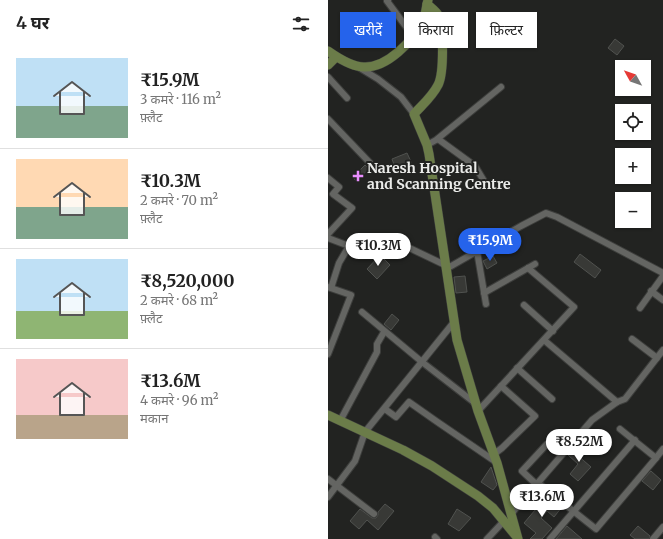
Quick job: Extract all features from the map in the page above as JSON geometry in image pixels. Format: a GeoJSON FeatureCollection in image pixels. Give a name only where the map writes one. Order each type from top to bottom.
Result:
{"type":"FeatureCollection","features":[{"type":"Feature","properties":{"kind":"street"},"geometry":{"type":"LineString","coordinates":[[388,0],[387,1],[404,24]]}},
{"type":"Feature","properties":{"kind":"street"},"geometry":{"type":"LineString","coordinates":[[425,12],[427,2]]}},
{"type":"Feature","properties":{"kind":"street"},"geometry":{"type":"LineString","coordinates":[[414,114],[430,98],[438,84],[442,66],[441,27],[438,14],[427,2]]}},
{"type":"Feature","properties":{"kind":"street"},"geometry":{"type":"LineString","coordinates":[[356,66],[371,67],[384,63],[404,46]]}},
{"type":"Feature","properties":{"kind":"street"},"geometry":{"type":"LineString","coordinates":[[328,65],[332,54],[378,79],[401,97],[414,114],[427,145],[454,322],[463,362],[497,463],[518,539]]}},
{"type":"Feature","properties":{"kind":"street"},"geometry":{"type":"LineString","coordinates":[[328,77],[348,98]]}},
{"type":"Feature","properties":{"kind":"street"},"geometry":{"type":"LineString","coordinates":[[427,145],[438,139],[501,87]]}},
{"type":"Feature","properties":{"kind":"street"},"geometry":{"type":"LineString","coordinates":[[328,119],[371,164]]}},
{"type":"Feature","properties":{"kind":"street"},"geometry":{"type":"LineString","coordinates":[[438,139],[475,166],[484,181]]}},
{"type":"Feature","properties":{"kind":"street"},"geometry":{"type":"LineString","coordinates":[[328,178],[339,187],[334,194],[352,208],[328,234]]}},
{"type":"Feature","properties":{"kind":"street"},"geometry":{"type":"LineString","coordinates":[[446,267],[478,251],[530,220],[546,213],[557,217],[663,273]]}},
{"type":"Feature","properties":{"kind":"street"},"geometry":{"type":"LineString","coordinates":[[328,238],[349,246],[339,263],[329,287],[351,295],[328,352]]}},
{"type":"Feature","properties":{"kind":"street"},"geometry":{"type":"LineString","coordinates":[[399,242],[446,267]]}},
{"type":"Feature","properties":{"kind":"street"},"geometry":{"type":"LineString","coordinates":[[478,251],[486,304]]}},
{"type":"Feature","properties":{"kind":"street"},"geometry":{"type":"LineString","coordinates":[[484,293],[535,264]]}},
{"type":"Feature","properties":{"kind":"street"},"geometry":{"type":"LineString","coordinates":[[477,407],[501,386],[574,307],[528,268]]}},
{"type":"Feature","properties":{"kind":"street"},"geometry":{"type":"LineString","coordinates":[[640,308],[663,276]]}},
{"type":"Feature","properties":{"kind":"street"},"geometry":{"type":"LineString","coordinates":[[651,291],[663,300]]}},
{"type":"Feature","properties":{"kind":"street"},"geometry":{"type":"LineString","coordinates":[[524,305],[553,330]]}},
{"type":"Feature","properties":{"kind":"street"},"geometry":{"type":"LineString","coordinates":[[362,312],[384,332],[477,407]]}},
{"type":"Feature","properties":{"kind":"street"},"geometry":{"type":"LineString","coordinates":[[328,497],[338,486],[355,461],[365,432],[454,322]]}},
{"type":"Feature","properties":{"kind":"street"},"geometry":{"type":"LineString","coordinates":[[340,421],[377,352],[377,344],[384,332]]}},
{"type":"Feature","properties":{"kind":"street"},"geometry":{"type":"LineString","coordinates":[[632,339],[657,358]]}},
{"type":"Feature","properties":{"kind":"street"},"geometry":{"type":"LineString","coordinates":[[544,340],[617,402]]}},
{"type":"Feature","properties":{"kind":"street"},"geometry":{"type":"LineString","coordinates":[[511,514],[592,420],[617,402],[625,399],[663,350]]}},
{"type":"Feature","properties":{"kind":"street"},"geometry":{"type":"LineString","coordinates":[[517,368],[552,399]]}},
{"type":"Feature","properties":{"kind":"street"},"geometry":{"type":"LineString","coordinates":[[494,454],[535,416],[501,386]]}},
{"type":"Feature","properties":{"kind":"street"},"geometry":{"type":"LineString","coordinates":[[385,409],[396,417],[409,402],[497,463]]}},
{"type":"Feature","properties":{"kind":"street"},"geometry":{"type":"LineString","coordinates":[[328,415],[403,450],[460,484],[488,504],[518,539]]}},
{"type":"Feature","properties":{"kind":"street"},"geometry":{"type":"LineString","coordinates":[[620,429],[656,458]]}},
{"type":"Feature","properties":{"kind":"street"},"geometry":{"type":"LineString","coordinates":[[550,539],[635,440]]}},
{"type":"Feature","properties":{"kind":"street"},"geometry":{"type":"LineString","coordinates":[[547,444],[522,470],[596,529],[663,449]]}},
{"type":"Feature","properties":{"kind":"street"},"geometry":{"type":"LineString","coordinates":[[328,479],[374,514]]}},
{"type":"Feature","properties":{"kind":"street"},"geometry":{"type":"LineString","coordinates":[[487,539],[504,521]]}},
{"type":"Feature","properties":{"kind":"street"},"geometry":{"type":"LineString","coordinates":[[654,539],[663,529]]}},
{"type":"Feature","properties":{"kind":"building"},"geometry":{"type":"Polygon","coordinates":[[[615,39],[624,46],[617,55],[608,48],[615,39]]]}},
{"type":"Feature","properties":{"kind":"building"},"geometry":{"type":"Polygon","coordinates":[[[407,153],[413,166],[397,173],[392,159],[407,153]]]}},
{"type":"Feature","properties":{"kind":"building"},"geometry":{"type":"Polygon","coordinates":[[[365,165],[369,169],[356,181],[353,177],[365,165]]]}},
{"type":"Feature","properties":{"kind":"building"},"geometry":{"type":"Polygon","coordinates":[[[477,236],[480,244],[472,249],[469,241],[477,236]]]}},
{"type":"Feature","properties":{"kind":"building"},"geometry":{"type":"Polygon","coordinates":[[[580,254],[601,270],[595,278],[574,262],[580,254]]]}},
{"type":"Feature","properties":{"kind":"building"},"geometry":{"type":"Polygon","coordinates":[[[380,255],[390,265],[377,279],[367,269],[380,255]]]}},
{"type":"Feature","properties":{"kind":"building"},"geometry":{"type":"Polygon","coordinates":[[[493,256],[497,263],[487,269],[483,261],[493,256]]]}},
{"type":"Feature","properties":{"kind":"building"},"geometry":{"type":"Polygon","coordinates":[[[465,276],[467,292],[456,293],[454,277],[465,276]]]}},
{"type":"Feature","properties":{"kind":"building"},"geometry":{"type":"Polygon","coordinates":[[[392,314],[399,320],[391,330],[384,324],[392,314]]]}},
{"type":"Feature","properties":{"kind":"building"},"geometry":{"type":"Polygon","coordinates":[[[579,442],[583,446],[576,454],[591,467],[578,481],[570,474],[578,464],[568,455],[579,442]]]}},
{"type":"Feature","properties":{"kind":"building"},"geometry":{"type":"Polygon","coordinates":[[[491,467],[497,485],[493,490],[481,482],[491,467]]]}},
{"type":"Feature","properties":{"kind":"building"},"geometry":{"type":"Polygon","coordinates":[[[651,471],[661,480],[653,490],[642,481],[651,471]]]}},
{"type":"Feature","properties":{"kind":"building"},"geometry":{"type":"Polygon","coordinates":[[[547,496],[562,507],[554,517],[547,511],[541,518],[552,528],[542,539],[530,539],[536,533],[524,523],[547,496]]]}},
{"type":"Feature","properties":{"kind":"building"},"geometry":{"type":"Polygon","coordinates":[[[385,504],[394,511],[378,530],[367,520],[359,529],[350,521],[360,509],[372,518],[376,518],[378,512],[385,504]]]}},
{"type":"Feature","properties":{"kind":"building"},"geometry":{"type":"Polygon","coordinates":[[[457,509],[471,518],[459,531],[448,524],[457,509]]]}},
{"type":"Feature","properties":{"kind":"building"},"geometry":{"type":"Polygon","coordinates":[[[567,526],[582,539],[556,539],[567,526]]]}},
{"type":"Feature","properties":{"kind":"building"},"geometry":{"type":"Polygon","coordinates":[[[638,526],[650,536],[649,539],[635,539],[630,535],[638,526]]]}},
{"type":"Feature","properties":{"kind":"place","name":"Naresh Hospital and Scanning Centre"},"geometry":{"type":"Point","coordinates":[358,176]}}]}
